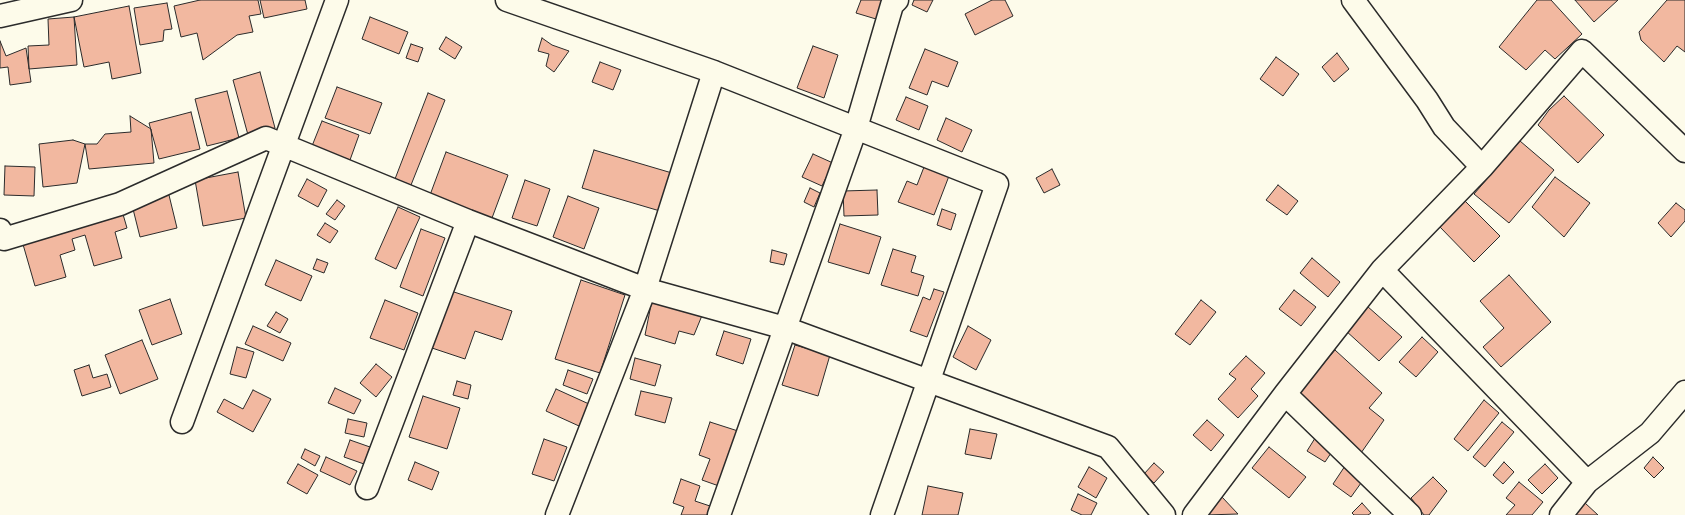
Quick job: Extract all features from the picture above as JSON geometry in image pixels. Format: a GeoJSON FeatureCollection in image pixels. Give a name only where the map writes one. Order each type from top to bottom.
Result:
{"type":"FeatureCollection","features":[{"type":"Feature","properties":{"kind":"street"},"geometry":{"type":"LineString","coordinates":[[0,16],[71,0]]}},
{"type":"Feature","properties":{"kind":"street"},"geometry":{"type":"LineString","coordinates":[[182,422],[337,0]]}},
{"type":"Feature","properties":{"kind":"street"},"geometry":{"type":"LineString","coordinates":[[507,0],[714,72],[997,184],[882,515]]}},
{"type":"Feature","properties":{"kind":"street"},"geometry":{"type":"LineString","coordinates":[[719,515],[856,128],[892,5],[897,0]]}},
{"type":"Feature","properties":{"kind":"street"},"geometry":{"type":"LineString","coordinates":[[1353,0],[1427,100],[1444,127],[1482,167]]}},
{"type":"Feature","properties":{"kind":"street"},"geometry":{"type":"LineString","coordinates":[[1194,515],[1382,270],[1482,167],[1582,51],[1685,151]]}},
{"type":"Feature","properties":{"kind":"street"},"geometry":{"type":"LineString","coordinates":[[557,515],[645,289],[714,72]]}},
{"type":"Feature","properties":{"kind":"street"},"geometry":{"type":"LineString","coordinates":[[0,230],[4,239],[120,204],[266,138],[468,221],[645,289],[785,328],[1108,447],[1164,515]]}},
{"type":"Feature","properties":{"kind":"street"},"geometry":{"type":"LineString","coordinates":[[367,488],[468,221]]}},
{"type":"Feature","properties":{"kind":"street"},"geometry":{"type":"LineString","coordinates":[[1382,270],[1587,482]]}},
{"type":"Feature","properties":{"kind":"street"},"geometry":{"type":"LineString","coordinates":[[1561,515],[1587,482],[1650,433],[1685,392]]}},
{"type":"Feature","properties":{"kind":"street"},"geometry":{"type":"LineString","coordinates":[[1285,394],[1410,515]]}},
{"type":"Feature","properties":{"kind":"building"},"geometry":{"type":"Polygon","coordinates":[[[200,0],[258,0],[261,14],[249,16],[253,32],[237,35],[203,60],[197,33],[181,37],[174,6],[200,0]]]}},
{"type":"Feature","properties":{"kind":"building"},"geometry":{"type":"Polygon","coordinates":[[[260,0],[305,0],[307,9],[264,18],[260,0]]]}},
{"type":"Feature","properties":{"kind":"building"},"geometry":{"type":"Polygon","coordinates":[[[861,0],[884,0],[876,19],[856,13],[861,0]]]}},
{"type":"Feature","properties":{"kind":"building"},"geometry":{"type":"Polygon","coordinates":[[[914,0],[933,0],[927,12],[912,5],[914,0]]]}},
{"type":"Feature","properties":{"kind":"building"},"geometry":{"type":"Polygon","coordinates":[[[992,0],[1005,0],[1013,16],[975,35],[965,14],[992,0]]]}},
{"type":"Feature","properties":{"kind":"building"},"geometry":{"type":"Polygon","coordinates":[[[1537,0],[1551,0],[1582,34],[1555,59],[1545,50],[1526,70],[1499,47],[1537,0]]]}},
{"type":"Feature","properties":{"kind":"building"},"geometry":{"type":"Polygon","coordinates":[[[1575,0],[1618,0],[1594,22],[1575,0]]]}},
{"type":"Feature","properties":{"kind":"building"},"geometry":{"type":"Polygon","coordinates":[[[1667,0],[1685,0],[1685,52],[1677,46],[1664,62],[1641,40],[1639,32],[1667,0]]]}},
{"type":"Feature","properties":{"kind":"building"},"geometry":{"type":"Polygon","coordinates":[[[167,3],[172,29],[164,30],[163,41],[140,45],[134,8],[167,3]]]}},
{"type":"Feature","properties":{"kind":"building"},"geometry":{"type":"Polygon","coordinates":[[[129,6],[141,73],[112,79],[109,62],[84,67],[74,17],[129,6]]]}},
{"type":"Feature","properties":{"kind":"building"},"geometry":{"type":"Polygon","coordinates":[[[74,17],[77,65],[29,69],[28,46],[49,45],[48,19],[74,17]]]}},
{"type":"Feature","properties":{"kind":"building"},"geometry":{"type":"Polygon","coordinates":[[[370,17],[408,32],[399,54],[362,39],[370,17]]]}},
{"type":"Feature","properties":{"kind":"building"},"geometry":{"type":"Polygon","coordinates":[[[446,37],[462,47],[455,59],[439,49],[446,37]]]}},
{"type":"Feature","properties":{"kind":"building"},"geometry":{"type":"Polygon","coordinates":[[[542,38],[552,45],[569,51],[554,72],[546,66],[549,54],[538,51],[542,38]]]}},
{"type":"Feature","properties":{"kind":"building"},"geometry":{"type":"Polygon","coordinates":[[[0,41],[6,56],[26,48],[31,82],[10,85],[8,67],[0,68],[0,41]]]}},
{"type":"Feature","properties":{"kind":"building"},"geometry":{"type":"Polygon","coordinates":[[[411,44],[423,48],[418,62],[406,58],[411,44]]]}},
{"type":"Feature","properties":{"kind":"building"},"geometry":{"type":"Polygon","coordinates":[[[813,46],[838,55],[824,98],[797,88],[813,46]]]}},
{"type":"Feature","properties":{"kind":"building"},"geometry":{"type":"Polygon","coordinates":[[[925,49],[958,62],[948,87],[932,81],[927,95],[909,88],[925,49]]]}},
{"type":"Feature","properties":{"kind":"building"},"geometry":{"type":"Polygon","coordinates":[[[1337,53],[1349,69],[1334,82],[1322,67],[1337,53]]]}},
{"type":"Feature","properties":{"kind":"building"},"geometry":{"type":"Polygon","coordinates":[[[1276,57],[1299,74],[1283,96],[1260,79],[1276,57]]]}},
{"type":"Feature","properties":{"kind":"building"},"geometry":{"type":"Polygon","coordinates":[[[600,62],[621,70],[613,90],[592,82],[600,62]]]}},
{"type":"Feature","properties":{"kind":"building"},"geometry":{"type":"Polygon","coordinates":[[[260,72],[275,128],[248,135],[233,80],[260,72]]]}},
{"type":"Feature","properties":{"kind":"building"},"geometry":{"type":"Polygon","coordinates":[[[337,87],[382,103],[370,134],[325,118],[337,87]]]}},
{"type":"Feature","properties":{"kind":"building"},"geometry":{"type":"Polygon","coordinates":[[[227,91],[239,138],[207,146],[195,99],[227,91]]]}},
{"type":"Feature","properties":{"kind":"building"},"geometry":{"type":"Polygon","coordinates":[[[428,93],[445,100],[411,185],[395,179],[428,93]]]}},
{"type":"Feature","properties":{"kind":"building"},"geometry":{"type":"Polygon","coordinates":[[[1564,96],[1604,135],[1578,163],[1538,125],[1549,110],[1564,96]]]}},
{"type":"Feature","properties":{"kind":"building"},"geometry":{"type":"Polygon","coordinates":[[[906,97],[928,106],[919,130],[896,120],[906,97]]]}},
{"type":"Feature","properties":{"kind":"building"},"geometry":{"type":"Polygon","coordinates":[[[191,112],[200,149],[159,159],[149,123],[191,112]]]}},
{"type":"Feature","properties":{"kind":"building"},"geometry":{"type":"Polygon","coordinates":[[[130,116],[151,129],[154,163],[89,169],[85,144],[97,144],[105,134],[131,132],[130,116]]]}},
{"type":"Feature","properties":{"kind":"building"},"geometry":{"type":"Polygon","coordinates":[[[946,118],[972,130],[962,152],[937,140],[946,118]]]}},
{"type":"Feature","properties":{"kind":"building"},"geometry":{"type":"Polygon","coordinates":[[[322,121],[359,135],[350,160],[312,146],[322,121]]]}},
{"type":"Feature","properties":{"kind":"building"},"geometry":{"type":"Polygon","coordinates":[[[73,140],[85,144],[77,183],[43,187],[39,144],[73,140]]]}},
{"type":"Feature","properties":{"kind":"building"},"geometry":{"type":"Polygon","coordinates":[[[1520,141],[1554,170],[1509,223],[1474,194],[1520,141]]]}},
{"type":"Feature","properties":{"kind":"building"},"geometry":{"type":"Polygon","coordinates":[[[594,150],[672,173],[660,211],[582,188],[594,150]]]}},
{"type":"Feature","properties":{"kind":"building"},"geometry":{"type":"Polygon","coordinates":[[[446,152],[508,175],[492,218],[430,195],[446,152]]]}},
{"type":"Feature","properties":{"kind":"building"},"geometry":{"type":"Polygon","coordinates":[[[813,154],[833,163],[822,186],[802,177],[813,154]]]}},
{"type":"Feature","properties":{"kind":"building"},"geometry":{"type":"Polygon","coordinates":[[[5,166],[35,167],[34,196],[4,195],[5,166]]]}},
{"type":"Feature","properties":{"kind":"building"},"geometry":{"type":"Polygon","coordinates":[[[924,167],[949,176],[934,215],[898,202],[907,181],[917,185],[924,167]]]}},
{"type":"Feature","properties":{"kind":"building"},"geometry":{"type":"Polygon","coordinates":[[[1052,169],[1060,185],[1044,193],[1036,178],[1052,169]]]}},
{"type":"Feature","properties":{"kind":"building"},"geometry":{"type":"Polygon","coordinates":[[[238,172],[246,218],[203,226],[195,180],[238,172]]]}},
{"type":"Feature","properties":{"kind":"building"},"geometry":{"type":"Polygon","coordinates":[[[1555,177],[1590,203],[1564,237],[1532,207],[1555,177]]]}},
{"type":"Feature","properties":{"kind":"building"},"geometry":{"type":"Polygon","coordinates":[[[307,179],[327,190],[318,207],[298,196],[307,179]]]}},
{"type":"Feature","properties":{"kind":"building"},"geometry":{"type":"Polygon","coordinates":[[[525,180],[550,189],[537,226],[512,218],[525,180]]]}},
{"type":"Feature","properties":{"kind":"building"},"geometry":{"type":"Polygon","coordinates":[[[1278,185],[1298,201],[1287,215],[1266,200],[1278,185]]]}},
{"type":"Feature","properties":{"kind":"building"},"geometry":{"type":"Polygon","coordinates":[[[810,188],[820,193],[814,207],[804,202],[810,188]]]}},
{"type":"Feature","properties":{"kind":"building"},"geometry":{"type":"Polygon","coordinates":[[[877,190],[878,215],[844,216],[843,191],[877,190]]]}},
{"type":"Feature","properties":{"kind":"building"},"geometry":{"type":"Polygon","coordinates":[[[168,191],[177,228],[140,237],[131,201],[168,191]]]}},
{"type":"Feature","properties":{"kind":"building"},"geometry":{"type":"Polygon","coordinates":[[[568,196],[599,208],[584,249],[553,237],[568,196]]]}},
{"type":"Feature","properties":{"kind":"building"},"geometry":{"type":"Polygon","coordinates":[[[337,200],[345,206],[335,220],[326,214],[337,200]]]}},
{"type":"Feature","properties":{"kind":"building"},"geometry":{"type":"Polygon","coordinates":[[[1465,201],[1500,236],[1474,262],[1439,226],[1465,201]]]}},
{"type":"Feature","properties":{"kind":"building"},"geometry":{"type":"Polygon","coordinates":[[[1676,203],[1685,210],[1685,221],[1671,237],[1658,223],[1676,203]]]}},
{"type":"Feature","properties":{"kind":"building"},"geometry":{"type":"Polygon","coordinates":[[[120,204],[127,228],[115,232],[122,258],[94,266],[85,235],[72,239],[75,250],[60,255],[66,277],[35,286],[20,234],[120,204]]]}},
{"type":"Feature","properties":{"kind":"building"},"geometry":{"type":"Polygon","coordinates":[[[398,207],[420,217],[396,269],[375,259],[398,207]]]}},
{"type":"Feature","properties":{"kind":"building"},"geometry":{"type":"Polygon","coordinates":[[[942,209],[956,214],[951,230],[937,225],[942,209]]]}},
{"type":"Feature","properties":{"kind":"building"},"geometry":{"type":"Polygon","coordinates":[[[325,223],[338,231],[330,243],[317,235],[325,223]]]}},
{"type":"Feature","properties":{"kind":"building"},"geometry":{"type":"Polygon","coordinates":[[[840,224],[881,237],[869,274],[828,262],[840,224]]]}},
{"type":"Feature","properties":{"kind":"building"},"geometry":{"type":"Polygon","coordinates":[[[421,229],[445,238],[423,296],[400,287],[421,229]]]}},
{"type":"Feature","properties":{"kind":"building"},"geometry":{"type":"Polygon","coordinates":[[[893,249],[916,256],[911,272],[924,276],[918,296],[881,285],[893,249]]]}},
{"type":"Feature","properties":{"kind":"building"},"geometry":{"type":"Polygon","coordinates":[[[772,250],[787,254],[784,265],[770,262],[772,250]]]}},
{"type":"Feature","properties":{"kind":"building"},"geometry":{"type":"Polygon","coordinates":[[[1312,258],[1340,282],[1328,297],[1300,273],[1312,258]]]}},
{"type":"Feature","properties":{"kind":"building"},"geometry":{"type":"Polygon","coordinates":[[[317,259],[328,263],[324,273],[313,269],[317,259]]]}},
{"type":"Feature","properties":{"kind":"building"},"geometry":{"type":"Polygon","coordinates":[[[276,260],[312,276],[301,301],[265,285],[276,260]]]}},
{"type":"Feature","properties":{"kind":"building"},"geometry":{"type":"Polygon","coordinates":[[[1509,275],[1551,322],[1501,367],[1483,347],[1504,328],[1480,301],[1509,275]]]}},
{"type":"Feature","properties":{"kind":"building"},"geometry":{"type":"Polygon","coordinates":[[[581,280],[625,295],[600,373],[555,359],[581,280]]]}},
{"type":"Feature","properties":{"kind":"building"},"geometry":{"type":"Polygon","coordinates":[[[934,289],[944,292],[927,337],[910,331],[923,297],[930,300],[934,289]]]}},
{"type":"Feature","properties":{"kind":"building"},"geometry":{"type":"Polygon","coordinates":[[[1294,290],[1316,307],[1301,326],[1279,309],[1294,290]]]}},
{"type":"Feature","properties":{"kind":"building"},"geometry":{"type":"Polygon","coordinates":[[[451,291],[512,311],[502,340],[475,331],[465,359],[432,348],[451,291]]]}},
{"type":"Feature","properties":{"kind":"building"},"geometry":{"type":"Polygon","coordinates":[[[170,299],[182,334],[152,345],[139,310],[170,299]]]}},
{"type":"Feature","properties":{"kind":"building"},"geometry":{"type":"Polygon","coordinates":[[[385,300],[418,313],[404,350],[370,338],[385,300]]]}},
{"type":"Feature","properties":{"kind":"building"},"geometry":{"type":"Polygon","coordinates":[[[652,300],[703,313],[694,335],[679,331],[675,344],[645,335],[652,300]]]}},
{"type":"Feature","properties":{"kind":"building"},"geometry":{"type":"Polygon","coordinates":[[[1201,300],[1216,312],[1190,345],[1175,334],[1201,300]]]}},
{"type":"Feature","properties":{"kind":"building"},"geometry":{"type":"Polygon","coordinates":[[[1367,306],[1402,337],[1379,361],[1345,330],[1367,306]]]}},
{"type":"Feature","properties":{"kind":"building"},"geometry":{"type":"Polygon","coordinates":[[[276,312],[288,319],[280,333],[267,326],[276,312]]]}},
{"type":"Feature","properties":{"kind":"building"},"geometry":{"type":"Polygon","coordinates":[[[253,326],[291,343],[283,361],[245,344],[253,326]]]}},
{"type":"Feature","properties":{"kind":"building"},"geometry":{"type":"Polygon","coordinates":[[[968,326],[991,340],[976,370],[953,357],[968,326]]]}},
{"type":"Feature","properties":{"kind":"building"},"geometry":{"type":"Polygon","coordinates":[[[724,331],[751,339],[743,364],[716,355],[724,331]]]}},
{"type":"Feature","properties":{"kind":"building"},"geometry":{"type":"Polygon","coordinates":[[[1422,337],[1438,352],[1416,377],[1399,362],[1422,337]]]}},
{"type":"Feature","properties":{"kind":"building"},"geometry":{"type":"Polygon","coordinates":[[[142,340],[158,379],[120,394],[105,355],[142,340]]]}},
{"type":"Feature","properties":{"kind":"building"},"geometry":{"type":"Polygon","coordinates":[[[795,345],[830,355],[818,396],[782,385],[795,345]]]}},
{"type":"Feature","properties":{"kind":"building"},"geometry":{"type":"Polygon","coordinates":[[[237,347],[254,352],[246,378],[230,374],[237,347]]]}},
{"type":"Feature","properties":{"kind":"building"},"geometry":{"type":"Polygon","coordinates":[[[1335,350],[1382,393],[1369,408],[1384,420],[1361,453],[1297,395],[1335,350]]]}},
{"type":"Feature","properties":{"kind":"building"},"geometry":{"type":"Polygon","coordinates":[[[1246,356],[1265,373],[1251,389],[1258,396],[1238,418],[1218,399],[1236,379],[1229,374],[1246,356]]]}},
{"type":"Feature","properties":{"kind":"building"},"geometry":{"type":"Polygon","coordinates":[[[635,358],[661,365],[655,386],[630,379],[635,358]]]}},
{"type":"Feature","properties":{"kind":"building"},"geometry":{"type":"Polygon","coordinates":[[[376,364],[392,377],[376,397],[360,383],[376,364]]]}},
{"type":"Feature","properties":{"kind":"building"},"geometry":{"type":"Polygon","coordinates":[[[89,365],[93,378],[107,374],[111,387],[82,396],[74,370],[89,365]]]}},
{"type":"Feature","properties":{"kind":"building"},"geometry":{"type":"Polygon","coordinates":[[[568,370],[593,379],[587,394],[563,385],[568,370]]]}},
{"type":"Feature","properties":{"kind":"building"},"geometry":{"type":"Polygon","coordinates":[[[457,381],[471,385],[468,399],[453,395],[457,381]]]}},
{"type":"Feature","properties":{"kind":"building"},"geometry":{"type":"Polygon","coordinates":[[[335,388],[361,400],[354,414],[328,403],[335,388]]]}},
{"type":"Feature","properties":{"kind":"building"},"geometry":{"type":"Polygon","coordinates":[[[556,389],[589,404],[579,426],[546,411],[556,389]]]}},
{"type":"Feature","properties":{"kind":"building"},"geometry":{"type":"Polygon","coordinates":[[[253,390],[271,399],[253,432],[217,412],[224,399],[243,409],[253,390]]]}},
{"type":"Feature","properties":{"kind":"building"},"geometry":{"type":"Polygon","coordinates":[[[641,391],[672,398],[665,423],[635,415],[641,391]]]}},
{"type":"Feature","properties":{"kind":"building"},"geometry":{"type":"Polygon","coordinates":[[[423,396],[460,408],[447,449],[409,437],[423,396]]]}},
{"type":"Feature","properties":{"kind":"building"},"geometry":{"type":"Polygon","coordinates":[[[1484,400],[1499,413],[1468,451],[1454,439],[1484,400]]]}},
{"type":"Feature","properties":{"kind":"building"},"geometry":{"type":"Polygon","coordinates":[[[348,419],[367,423],[364,437],[345,433],[348,419]]]}},
{"type":"Feature","properties":{"kind":"building"},"geometry":{"type":"Polygon","coordinates":[[[1207,420],[1224,435],[1211,451],[1193,435],[1207,420]]]}},
{"type":"Feature","properties":{"kind":"building"},"geometry":{"type":"Polygon","coordinates":[[[710,422],[738,431],[719,486],[702,480],[710,459],[699,455],[710,422]]]}},
{"type":"Feature","properties":{"kind":"building"},"geometry":{"type":"Polygon","coordinates":[[[1502,422],[1514,432],[1485,467],[1473,457],[1502,422]]]}},
{"type":"Feature","properties":{"kind":"building"},"geometry":{"type":"Polygon","coordinates":[[[970,429],[997,434],[991,459],[965,454],[970,429]]]}},
{"type":"Feature","properties":{"kind":"building"},"geometry":{"type":"Polygon","coordinates":[[[1317,435],[1335,447],[1325,462],[1307,451],[1317,435]]]}},
{"type":"Feature","properties":{"kind":"building"},"geometry":{"type":"Polygon","coordinates":[[[544,439],[567,447],[554,481],[532,474],[544,439]]]}},
{"type":"Feature","properties":{"kind":"building"},"geometry":{"type":"Polygon","coordinates":[[[350,440],[370,447],[364,464],[344,457],[350,440]]]}},
{"type":"Feature","properties":{"kind":"building"},"geometry":{"type":"Polygon","coordinates":[[[1269,447],[1306,477],[1289,498],[1252,468],[1269,447]]]}},
{"type":"Feature","properties":{"kind":"building"},"geometry":{"type":"Polygon","coordinates":[[[305,449],[320,456],[315,466],[301,458],[305,449]]]}},
{"type":"Feature","properties":{"kind":"building"},"geometry":{"type":"Polygon","coordinates":[[[326,457],[357,471],[350,485],[320,471],[326,457]]]}},
{"type":"Feature","properties":{"kind":"building"},"geometry":{"type":"Polygon","coordinates":[[[1653,457],[1664,468],[1654,478],[1644,468],[1653,457]]]}},
{"type":"Feature","properties":{"kind":"building"},"geometry":{"type":"Polygon","coordinates":[[[415,462],[439,472],[432,490],[408,480],[415,462]]]}},
{"type":"Feature","properties":{"kind":"building"},"geometry":{"type":"Polygon","coordinates":[[[1504,462],[1514,472],[1503,484],[1493,475],[1504,462]]]}},
{"type":"Feature","properties":{"kind":"building"},"geometry":{"type":"Polygon","coordinates":[[[1154,463],[1164,472],[1154,483],[1144,474],[1154,463]]]}},
{"type":"Feature","properties":{"kind":"building"},"geometry":{"type":"Polygon","coordinates":[[[1347,463],[1366,476],[1351,497],[1333,484],[1347,463]]]}},
{"type":"Feature","properties":{"kind":"building"},"geometry":{"type":"Polygon","coordinates":[[[298,464],[318,475],[307,494],[287,483],[298,464]]]}},
{"type":"Feature","properties":{"kind":"building"},"geometry":{"type":"Polygon","coordinates":[[[1545,464],[1558,478],[1542,494],[1528,480],[1545,464]]]}},
{"type":"Feature","properties":{"kind":"building"},"geometry":{"type":"Polygon","coordinates":[[[1089,467],[1107,478],[1096,498],[1078,487],[1089,467]]]}},
{"type":"Feature","properties":{"kind":"building"},"geometry":{"type":"Polygon","coordinates":[[[1433,477],[1447,491],[1429,515],[1424,515],[1411,498],[1433,477]]]}},
{"type":"Feature","properties":{"kind":"building"},"geometry":{"type":"Polygon","coordinates":[[[681,479],[700,486],[695,501],[710,506],[707,515],[681,515],[684,507],[673,503],[681,479]]]}},
{"type":"Feature","properties":{"kind":"building"},"geometry":{"type":"Polygon","coordinates":[[[1519,482],[1543,502],[1532,515],[1506,515],[1515,505],[1506,498],[1519,482]]]}},
{"type":"Feature","properties":{"kind":"building"},"geometry":{"type":"Polygon","coordinates":[[[928,486],[963,493],[958,515],[922,515],[928,486]]]}},
{"type":"Feature","properties":{"kind":"building"},"geometry":{"type":"Polygon","coordinates":[[[1078,494],[1097,503],[1091,515],[1082,515],[1071,510],[1078,494]]]}},
{"type":"Feature","properties":{"kind":"building"},"geometry":{"type":"Polygon","coordinates":[[[1222,497],[1238,514],[1205,515],[1222,497]]]}},
{"type":"Feature","properties":{"kind":"building"},"geometry":{"type":"Polygon","coordinates":[[[1362,503],[1371,513],[1368,515],[1354,515],[1352,513],[1362,503]]]}},
{"type":"Feature","properties":{"kind":"building"},"geometry":{"type":"Polygon","coordinates":[[[1585,503],[1598,515],[1574,515],[1585,503]]]}}]}
